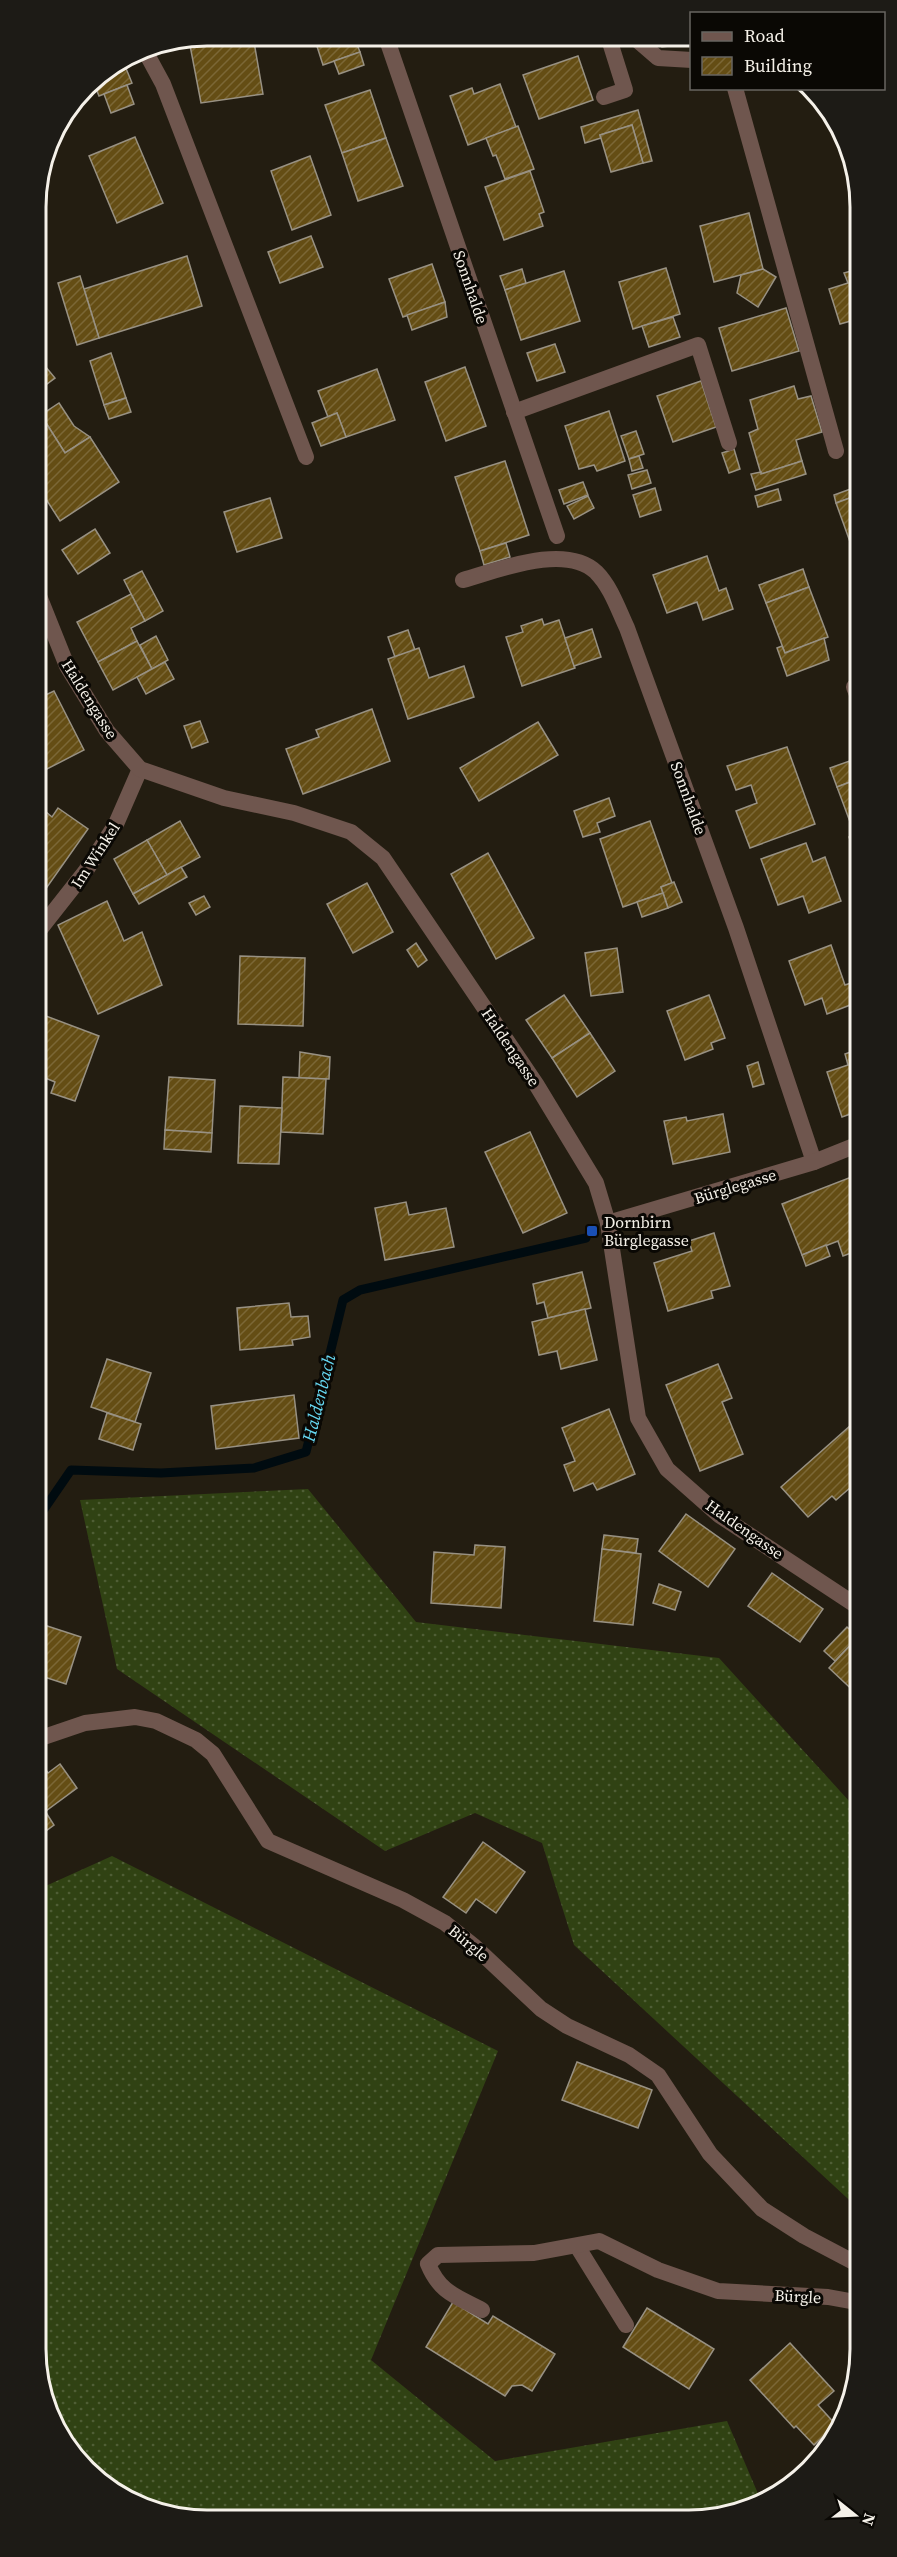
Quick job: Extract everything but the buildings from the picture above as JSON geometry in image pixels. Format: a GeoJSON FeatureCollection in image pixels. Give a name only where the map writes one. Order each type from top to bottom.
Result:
{"type":"FeatureCollection","features":[{"type":"Feature","properties":{"kind":"street","name":"Sonnhalde"},"geometry":{"type":"LineString","coordinates":[[390,46],[556,536]]}},
{"type":"Feature","properties":{"kind":"street"},"geometry":{"type":"LineString","coordinates":[[604,97],[625,90],[611,46]]}},
{"type":"Feature","properties":{"kind":"street"},"geometry":{"type":"LineString","coordinates":[[644,46],[658,58],[690,60]]}},
{"type":"Feature","properties":{"kind":"street"},"geometry":{"type":"LineString","coordinates":[[149,58],[163,84],[306,458]]}},
{"type":"Feature","properties":{"kind":"street"},"geometry":{"type":"LineString","coordinates":[[736,90],[836,451]]}},
{"type":"Feature","properties":{"kind":"street"},"geometry":{"type":"LineString","coordinates":[[514,412],[698,345],[729,443]]}},
{"type":"Feature","properties":{"kind":"street","name":"Sonnhalde"},"geometry":{"type":"LineString","coordinates":[[463,580],[551,558],[575,560],[595,571],[610,591],[627,628],[732,917],[813,1162]]}},
{"type":"Feature","properties":{"kind":"street","name":"Haldengasse"},"geometry":{"type":"LineString","coordinates":[[47,616],[67,666],[107,731],[140,770],[224,798],[294,813],[341,828],[351,832],[383,858],[537,1084],[596,1183],[608,1223],[638,1418],[667,1469],[719,1515],[850,1601]]}},
{"type":"Feature","properties":{"kind":"street","name":"Im Winkel"},"geometry":{"type":"LineString","coordinates":[[47,921],[85,872],[116,824],[140,770]]}},
{"type":"Feature","properties":{"kind":"street","name":"Bürglegasse"},"geometry":{"type":"LineString","coordinates":[[608,1223],[813,1162],[850,1148]]}},
{"type":"Feature","properties":{"kind":"street","name":"Bürgle"},"geometry":{"type":"LineString","coordinates":[[46,1736],[85,1723],[135,1717],[156,1721],[196,1740],[213,1754],[268,1841],[404,1900],[445,1923],[475,1947],[541,2009],[567,2026],[629,2055],[658,2075],[710,2154],[762,2208],[804,2236],[850,2260]]}},
{"type":"Feature","properties":{"kind":"street","name":"Bürgle"},"geometry":{"type":"LineString","coordinates":[[482,2310],[450,2293],[435,2281],[428,2264],[438,2255],[534,2253],[599,2241],[658,2270],[718,2291],[828,2297],[850,2301]]}},
{"type":"Feature","properties":{"kind":"street"},"geometry":{"type":"LineString","coordinates":[[578,2246],[626,2325]]}},
{"type":"Feature","properties":{"kind":"green space"},"geometry":{"type":"Polygon","coordinates":[[[308,1489],[416,1622],[719,1658],[850,1802],[850,2201],[574,1945],[542,1843],[475,1813],[385,1851],[117,1669],[80,1500],[308,1489]]]}},
{"type":"Feature","properties":{"kind":"green space"},"geometry":{"type":"Polygon","coordinates":[[[112,1856],[498,2051],[371,2360],[495,2461],[727,2421],[758,2495],[731,2505],[700,2510],[197,2510],[166,2505],[146,2498],[109,2477],[80,2448],[68,2430],[52,2391],[48,2371],[46,2350],[46,1886],[112,1856]]]}},
{"type":"Feature","properties":{"kind":"waterway","name":"Haldenbach"},"geometry":{"type":"LineString","coordinates":[[46,1506],[71,1470],[161,1473],[254,1468],[306,1452],[343,1300],[360,1290],[586,1238]]}},
{"type":"Feature","properties":{"kind":"place","name":"Dornbirn Bürglegasse"},"geometry":{"type":"Point","coordinates":[592,1231]}}]}
